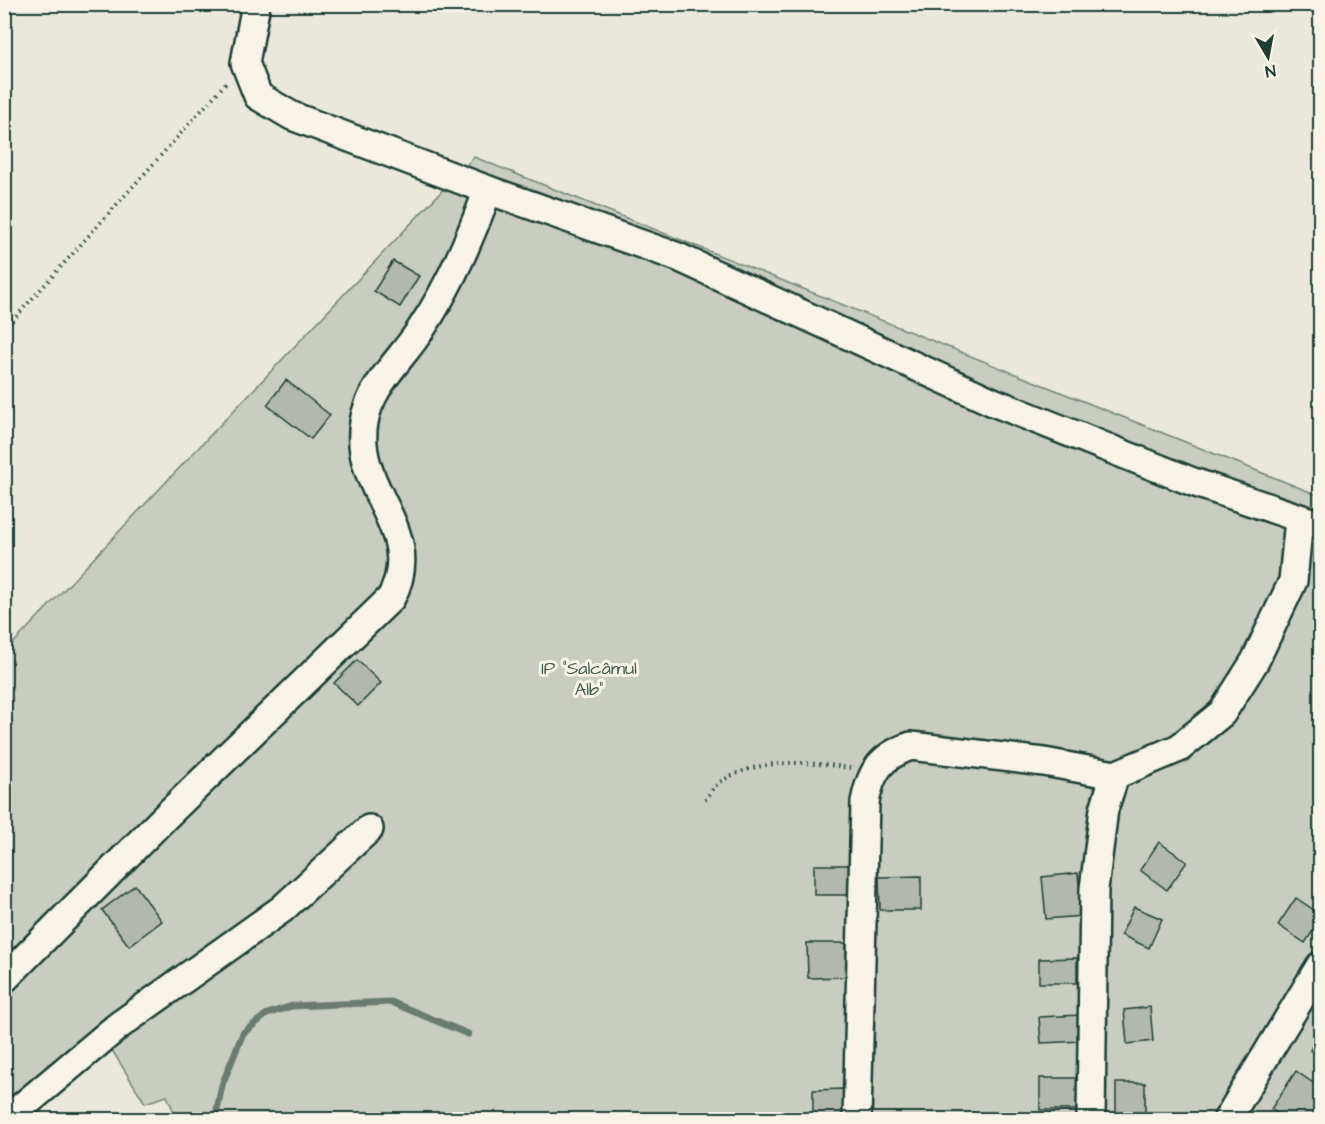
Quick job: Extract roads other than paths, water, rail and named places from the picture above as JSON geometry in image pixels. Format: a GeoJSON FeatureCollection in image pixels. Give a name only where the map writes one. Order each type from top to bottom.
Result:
{"type":"FeatureCollection","features":[{"type":"Feature","properties":{"kind":"street"},"geometry":{"type":"LineString","coordinates":[[256,4],[245,63],[258,96],[292,116],[488,190],[678,257],[993,402],[1193,482],[1310,522],[1293,581],[1255,661],[1222,713],[1179,748],[1115,776],[1044,762],[911,746],[891,753],[874,772],[864,802],[857,1119]]}},
{"type":"Feature","properties":{"kind":"street"},"geometry":{"type":"LineString","coordinates":[[4,979],[166,816],[391,598],[400,581],[401,548],[387,509],[367,473],[361,443],[364,419],[377,388],[422,329],[467,248],[488,190]]}},
{"type":"Feature","properties":{"kind":"street"},"geometry":{"type":"LineString","coordinates":[[1091,1119],[1094,889],[1104,809],[1115,776]]}},
{"type":"Feature","properties":{"kind":"street"},"geometry":{"type":"LineString","coordinates":[[6,1117],[118,1026],[282,909],[369,829]]}},
{"type":"Feature","properties":{"kind":"street"},"geometry":{"type":"LineString","coordinates":[[1227,1119],[1320,966]]}},
{"type":"Feature","properties":{"kind":"waterway"},"geometry":{"type":"LineString","coordinates":[[215,1120],[222,1085],[243,1033],[267,1014],[292,1006],[391,1002],[468,1034]]}},
{"type":"Feature","properties":{"kind":"park label","name":"IP \"Salcâmul Alb\""},"geometry":{"type":"Point","coordinates":[589,678]}}]}
